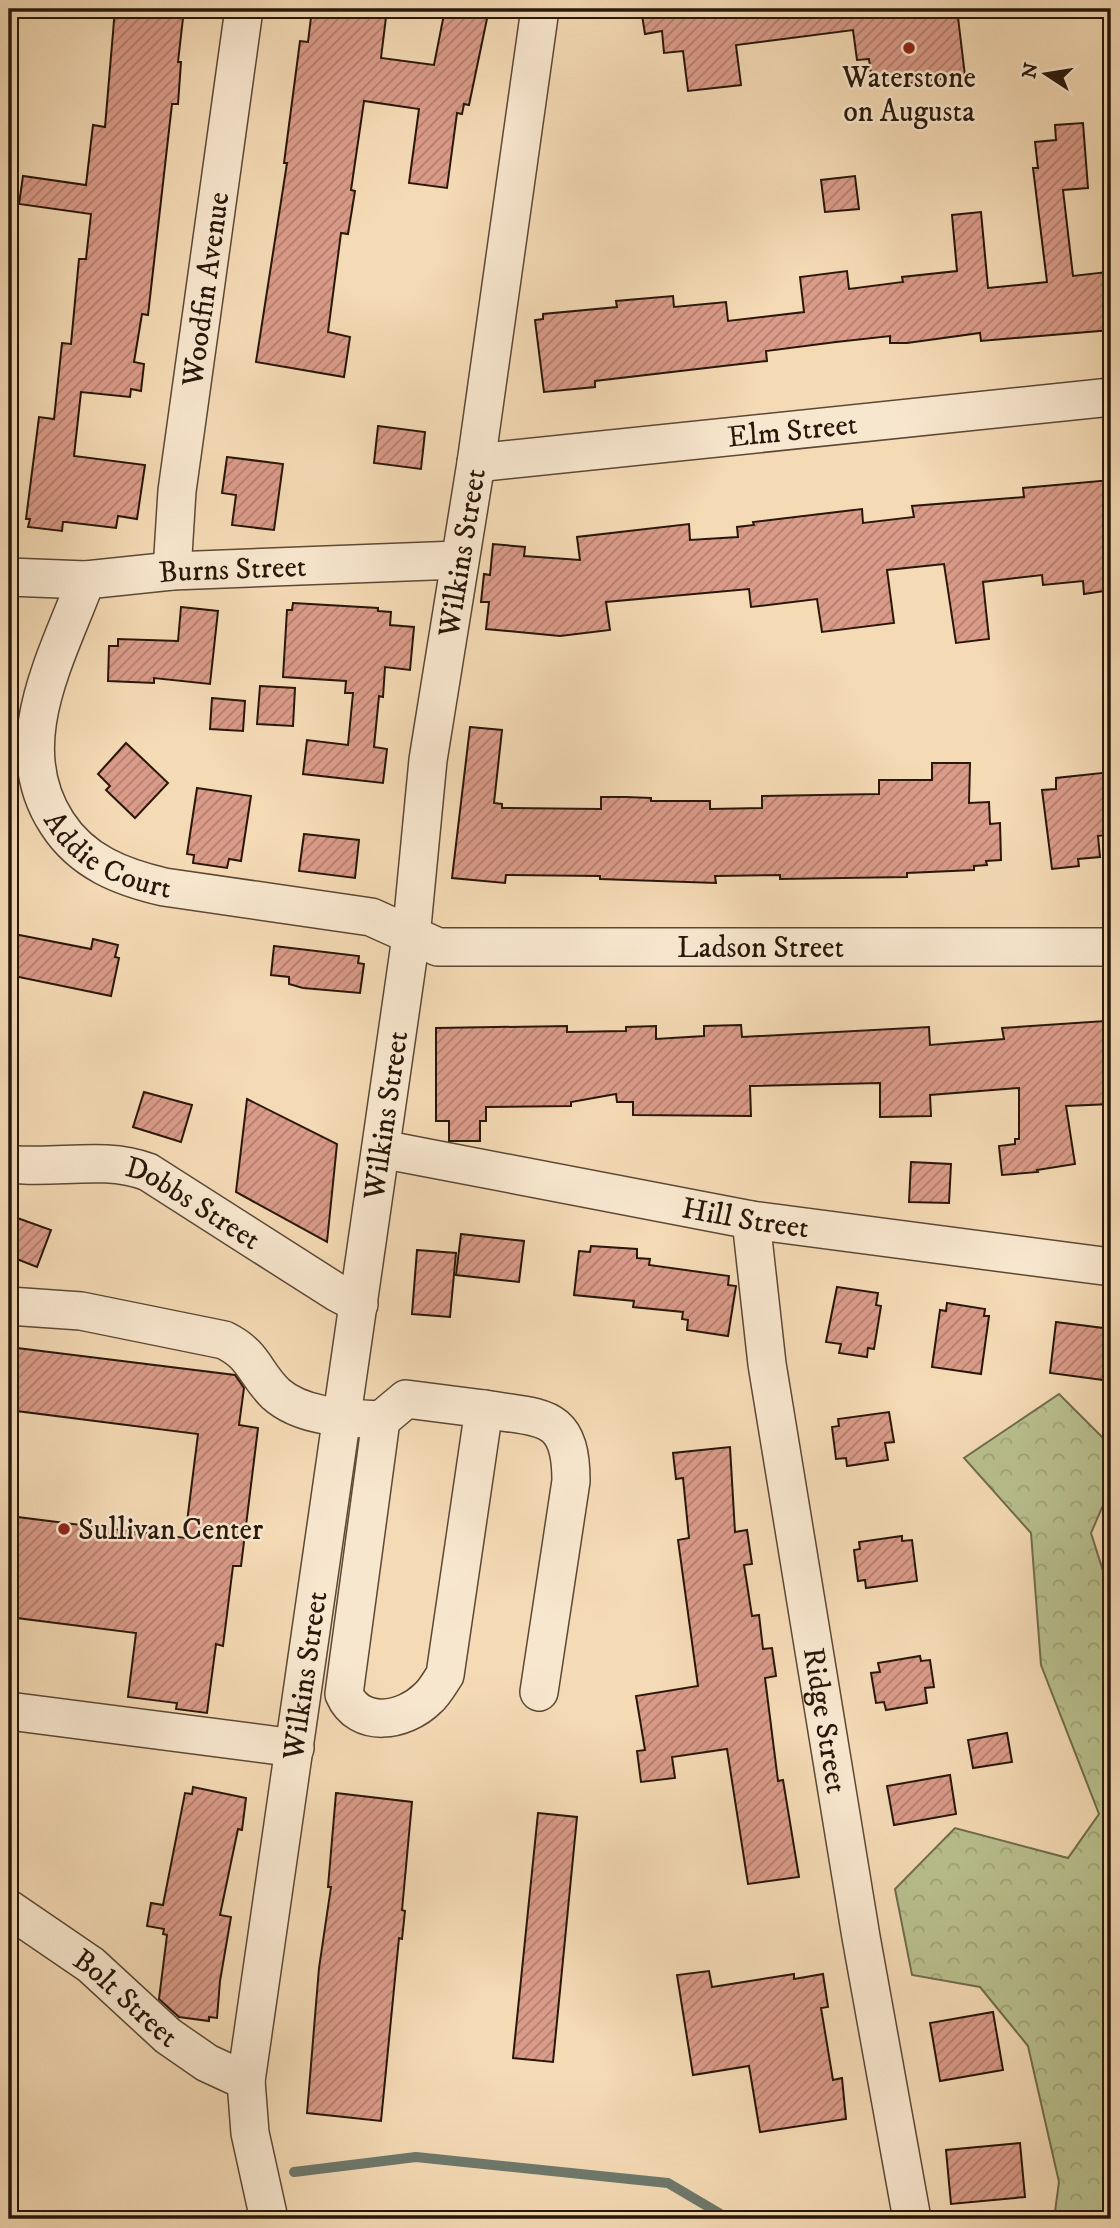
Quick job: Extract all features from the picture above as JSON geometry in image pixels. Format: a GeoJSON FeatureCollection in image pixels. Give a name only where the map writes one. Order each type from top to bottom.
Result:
{"type":"FeatureCollection","features":[{"type":"Feature","properties":{"kind":"street","name":"Woodfin Avenue"},"geometry":{"type":"LineString","coordinates":[[172,570],[177,491],[244,9]]}},
{"type":"Feature","properties":{"kind":"street","name":"Wilkins Street"},"geometry":{"type":"LineString","coordinates":[[269,2219],[250,2133],[246,2081],[382,1149],[411,937],[428,760],[458,560],[476,463],[540,9]]}},
{"type":"Feature","properties":{"kind":"street","name":"Elm Street"},"geometry":{"type":"LineString","coordinates":[[476,463],[1111,397]]}},
{"type":"Feature","properties":{"kind":"street","name":"Burns Street"},"geometry":{"type":"LineString","coordinates":[[9,577],[86,580],[172,570],[458,560]]}},
{"type":"Feature","properties":{"kind":"street","name":"Addie Court"},"geometry":{"type":"LineString","coordinates":[[86,580],[40,705],[33,743],[35,772],[44,803],[63,833],[83,853],[106,868],[133,880],[371,917],[411,937]]}},
{"type":"Feature","properties":{"kind":"street","name":"Ladson Street"},"geometry":{"type":"LineString","coordinates":[[411,937],[438,947],[1111,947]]}},
{"type":"Feature","properties":{"kind":"street","name":"Hill Street"},"geometry":{"type":"LineString","coordinates":[[382,1149],[751,1220],[1111,1267]]}},
{"type":"Feature","properties":{"kind":"street","name":"Dobbs Street"},"geometry":{"type":"LineString","coordinates":[[9,1164],[29,1167],[99,1162],[128,1164],[148,1172],[359,1304]]}},
{"type":"Feature","properties":{"kind":"street","name":"Ridge Street"},"geometry":{"type":"LineString","coordinates":[[751,1220],[768,1364],[861,1937],[912,2219]]}},
{"type":"Feature","properties":{"kind":"street"},"geometry":{"type":"LineString","coordinates":[[9,1306],[80,1311],[224,1340],[243,1349],[277,1394],[307,1410],[342,1417],[381,1420]]}},
{"type":"Feature","properties":{"kind":"street"},"geometry":{"type":"LineString","coordinates":[[484,1409],[445,1675],[428,1699],[407,1711],[383,1719],[365,1717],[350,1708],[344,1694],[381,1420],[406,1399],[484,1409],[549,1421],[561,1430],[571,1451],[571,1481],[539,1692]]}},
{"type":"Feature","properties":{"kind":"street"},"geometry":{"type":"LineString","coordinates":[[9,1711],[295,1748]]}},
{"type":"Feature","properties":{"kind":"street","name":"Bolt Street"},"geometry":{"type":"LineString","coordinates":[[9,1909],[91,1965],[169,2036],[207,2063],[246,2081]]}},
{"type":"Feature","properties":{"kind":"green space"},"geometry":{"type":"Polygon","coordinates":[[[1059,1394],[1111,1446],[1111,1487],[1091,1533],[1111,1596],[1111,2219],[1054,2219],[1059,2182],[1028,2046],[980,1987],[912,1975],[895,1889],[955,1828],[1068,1858],[1099,1814],[1041,1665],[1031,1533],[964,1458],[1059,1394]]]}},
{"type":"Feature","properties":{"kind":"building"},"geometry":{"type":"Polygon","coordinates":[[[115,9],[184,9],[178,62],[181,62],[178,104],[172,104],[148,315],[142,314],[134,362],[144,364],[141,391],[131,389],[130,397],[81,392],[74,456],[145,465],[137,519],[118,516],[116,528],[66,522],[63,522],[62,531],[28,527],[30,519],[26,519],[39,417],[54,419],[62,343],[71,344],[79,259],[86,259],[91,214],[19,204],[23,176],[86,185],[93,125],[105,127],[115,9]]]}},
{"type":"Feature","properties":{"kind":"building"},"geometry":{"type":"Polygon","coordinates":[[[312,9],[387,9],[381,58],[434,65],[445,9],[489,9],[469,105],[464,104],[462,114],[457,113],[447,188],[409,183],[419,109],[364,101],[351,190],[355,191],[348,234],[341,233],[328,332],[350,337],[344,377],[256,362],[287,163],[284,163],[300,41],[308,42],[312,9]]]}},
{"type":"Feature","properties":{"kind":"building","name":"Waterstone on Augusta"},"geometry":{"type":"Polygon","coordinates":[[[641,9],[957,9],[965,76],[873,88],[869,59],[857,60],[853,30],[736,45],[741,85],[688,91],[683,51],[664,53],[662,31],[645,34],[641,9]]]}},
{"type":"Feature","properties":{"kind":"building"},"geometry":{"type":"Polygon","coordinates":[[[1083,123],[1088,188],[1063,190],[1073,276],[1107,272],[1111,330],[981,341],[980,333],[907,343],[890,343],[890,336],[766,351],[767,361],[595,381],[595,387],[544,392],[535,320],[543,319],[543,314],[617,307],[616,301],[673,296],[674,307],[726,302],[728,321],[804,312],[800,277],[847,271],[849,289],[903,282],[902,277],[957,271],[952,215],[981,212],[988,288],[1047,282],[1033,168],[1038,168],[1035,142],[1056,140],[1055,125],[1083,123]]]}},
{"type":"Feature","properties":{"kind":"building"},"geometry":{"type":"Polygon","coordinates":[[[855,176],[859,209],[825,212],[821,180],[855,176]]]}},
{"type":"Feature","properties":{"kind":"building"},"geometry":{"type":"Polygon","coordinates":[[[378,426],[425,432],[421,469],[374,463],[378,426]]]}},
{"type":"Feature","properties":{"kind":"building"},"geometry":{"type":"Polygon","coordinates":[[[227,457],[283,464],[274,530],[232,525],[236,495],[222,493],[227,457]]]}},
{"type":"Feature","properties":{"kind":"building"},"geometry":{"type":"Polygon","coordinates":[[[1111,480],[1111,590],[1084,594],[1083,581],[1043,585],[1042,575],[983,582],[989,639],[956,643],[944,564],[887,570],[894,623],[822,632],[817,599],[751,607],[749,589],[606,602],[610,630],[560,636],[486,629],[489,602],[481,602],[484,574],[490,575],[493,544],[525,547],[524,556],[580,560],[577,537],[689,524],[690,540],[738,537],[737,527],[754,525],[753,522],[862,509],[863,523],[914,517],[912,506],[1024,497],[1023,488],[1111,480]]]}},
{"type":"Feature","properties":{"kind":"building"},"geometry":{"type":"Polygon","coordinates":[[[293,603],[378,608],[378,611],[391,612],[390,625],[414,627],[410,670],[385,667],[383,697],[379,696],[374,747],[387,749],[383,783],[303,774],[307,740],[348,745],[353,693],[345,693],[346,681],[283,677],[287,610],[292,610],[293,603]]]}},
{"type":"Feature","properties":{"kind":"building"},"geometry":{"type":"Polygon","coordinates":[[[181,607],[218,611],[210,684],[154,678],[154,683],[108,681],[109,646],[118,646],[118,639],[178,641],[181,607]]]}},
{"type":"Feature","properties":{"kind":"building"},"geometry":{"type":"Polygon","coordinates":[[[260,686],[295,688],[293,726],[257,724],[260,686]]]}},
{"type":"Feature","properties":{"kind":"building"},"geometry":{"type":"Polygon","coordinates":[[[212,698],[245,701],[243,731],[210,729],[212,698]]]}},
{"type":"Feature","properties":{"kind":"building"},"geometry":{"type":"Polygon","coordinates":[[[470,727],[502,730],[494,803],[502,804],[502,808],[601,809],[601,797],[626,797],[651,798],[651,801],[710,801],[710,809],[762,808],[762,796],[879,794],[879,780],[932,780],[932,763],[970,763],[969,803],[989,802],[990,824],[1000,823],[1001,860],[986,861],[987,865],[974,866],[974,870],[907,873],[907,877],[780,879],[780,875],[715,876],[716,883],[600,879],[600,876],[506,875],[505,883],[452,878],[470,727]]]}},
{"type":"Feature","properties":{"kind":"building"},"geometry":{"type":"Polygon","coordinates":[[[126,743],[168,783],[135,818],[106,790],[110,786],[98,774],[126,743]]]}},
{"type":"Feature","properties":{"kind":"building"},"geometry":{"type":"Polygon","coordinates":[[[1111,772],[1111,834],[1098,836],[1100,857],[1078,859],[1079,866],[1052,869],[1042,790],[1056,789],[1056,778],[1111,772]]]}},
{"type":"Feature","properties":{"kind":"building"},"geometry":{"type":"Polygon","coordinates":[[[197,788],[251,796],[241,861],[229,859],[227,868],[193,863],[194,855],[187,854],[197,788]]]}},
{"type":"Feature","properties":{"kind":"building"},"geometry":{"type":"Polygon","coordinates":[[[304,834],[359,840],[355,878],[299,871],[304,834]]]}},
{"type":"Feature","properties":{"kind":"building"},"geometry":{"type":"Polygon","coordinates":[[[9,933],[91,949],[93,939],[118,945],[115,957],[119,958],[111,996],[9,975],[9,933]]]}},
{"type":"Feature","properties":{"kind":"building"},"geometry":{"type":"Polygon","coordinates":[[[274,946],[359,956],[358,963],[364,964],[360,993],[303,988],[289,984],[289,977],[271,975],[274,946]]]}},
{"type":"Feature","properties":{"kind":"building"},"geometry":{"type":"Polygon","coordinates":[[[1105,1021],[1106,1034],[1110,1034],[1111,1104],[1066,1106],[1075,1164],[1037,1170],[1038,1172],[1002,1175],[999,1146],[1015,1144],[1015,1139],[1019,1139],[1019,1088],[930,1095],[931,1116],[880,1117],[880,1083],[750,1086],[751,1116],[633,1115],[633,1102],[617,1102],[616,1094],[571,1102],[571,1106],[486,1107],[486,1121],[480,1121],[480,1141],[449,1141],[449,1121],[436,1121],[436,1028],[567,1026],[567,1032],[626,1031],[626,1027],[656,1026],[656,1039],[704,1036],[704,1026],[741,1025],[742,1037],[929,1027],[930,1045],[1004,1039],[1002,1028],[1105,1021]]]}},
{"type":"Feature","properties":{"kind":"building"},"geometry":{"type":"Polygon","coordinates":[[[144,1092],[192,1105],[181,1142],[133,1127],[144,1092]]]}},
{"type":"Feature","properties":{"kind":"building"},"geometry":{"type":"Polygon","coordinates":[[[247,1099],[337,1144],[327,1242],[236,1192],[247,1099]]]}},
{"type":"Feature","properties":{"kind":"building"},"geometry":{"type":"Polygon","coordinates":[[[911,1162],[951,1164],[949,1203],[909,1202],[911,1162]]]}},
{"type":"Feature","properties":{"kind":"building"},"geometry":{"type":"Polygon","coordinates":[[[9,1215],[51,1230],[37,1267],[9,1256],[9,1215]]]}},
{"type":"Feature","properties":{"kind":"building"},"geometry":{"type":"Polygon","coordinates":[[[461,1234],[524,1241],[519,1282],[456,1275],[461,1234]]]}},
{"type":"Feature","properties":{"kind":"building"},"geometry":{"type":"Polygon","coordinates":[[[591,1246],[637,1249],[637,1258],[650,1259],[649,1265],[729,1276],[728,1285],[736,1286],[728,1336],[687,1330],[688,1320],[682,1319],[683,1312],[633,1307],[634,1301],[574,1295],[579,1251],[590,1252],[591,1246]]]}},
{"type":"Feature","properties":{"kind":"building"},"geometry":{"type":"Polygon","coordinates":[[[417,1250],[456,1253],[450,1317],[412,1314],[417,1250]]]}},
{"type":"Feature","properties":{"kind":"building"},"geometry":{"type":"Polygon","coordinates":[[[837,1287],[878,1293],[876,1305],[881,1306],[874,1349],[868,1348],[867,1357],[839,1353],[841,1344],[826,1342],[837,1287]]]}},
{"type":"Feature","properties":{"kind":"building"},"geometry":{"type":"Polygon","coordinates":[[[947,1303],[985,1309],[984,1316],[989,1316],[981,1374],[932,1367],[940,1310],[946,1311],[947,1303]]]}},
{"type":"Feature","properties":{"kind":"building"},"geometry":{"type":"Polygon","coordinates":[[[1056,1322],[1111,1329],[1111,1381],[1050,1373],[1056,1322]]]}},
{"type":"Feature","properties":{"kind":"building","name":"Sullivan Center"},"geometry":{"type":"Polygon","coordinates":[[[9,1347],[235,1375],[244,1388],[239,1425],[258,1428],[241,1566],[233,1566],[223,1646],[216,1644],[207,1713],[176,1709],[177,1703],[128,1697],[136,1633],[9,1617],[9,1516],[185,1538],[198,1434],[9,1410],[9,1347]]]}},
{"type":"Feature","properties":{"kind":"building"},"geometry":{"type":"Polygon","coordinates":[[[889,1412],[894,1442],[885,1443],[888,1460],[847,1466],[846,1458],[836,1459],[832,1427],[839,1426],[838,1419],[889,1412]]]}},
{"type":"Feature","properties":{"kind":"building"},"geometry":{"type":"Polygon","coordinates":[[[730,1447],[735,1532],[747,1530],[752,1564],[744,1565],[752,1616],[759,1615],[763,1649],[772,1648],[776,1676],[765,1678],[778,1781],[783,1780],[799,1877],[748,1884],[727,1749],[672,1757],[675,1778],[641,1782],[637,1751],[645,1750],[636,1696],[698,1686],[678,1540],[689,1538],[683,1478],[676,1479],[673,1453],[730,1447]]]}},
{"type":"Feature","properties":{"kind":"building"},"geometry":{"type":"Polygon","coordinates":[[[902,1536],[902,1541],[912,1540],[917,1581],[866,1588],[865,1580],[858,1581],[854,1550],[860,1549],[859,1542],[902,1536]]]}},
{"type":"Feature","properties":{"kind":"building"},"geometry":{"type":"Polygon","coordinates":[[[920,1656],[921,1661],[930,1660],[934,1687],[925,1688],[927,1703],[886,1710],[884,1702],[876,1703],[871,1673],[880,1672],[878,1663],[920,1656]]]}},
{"type":"Feature","properties":{"kind":"building"},"geometry":{"type":"Polygon","coordinates":[[[1007,1733],[1012,1762],[973,1768],[968,1740],[1007,1733]]]}},
{"type":"Feature","properties":{"kind":"building"},"geometry":{"type":"Polygon","coordinates":[[[950,1775],[956,1814],[894,1825],[887,1786],[950,1775]]]}},
{"type":"Feature","properties":{"kind":"building"},"geometry":{"type":"Polygon","coordinates":[[[193,1787],[246,1798],[242,1830],[238,1829],[220,1915],[231,1917],[220,1981],[217,2018],[209,2017],[209,2021],[179,2017],[159,1999],[167,1935],[163,1934],[164,1929],[147,1926],[151,1903],[163,1905],[185,1793],[192,1794],[193,1787]]]}},
{"type":"Feature","properties":{"kind":"building"},"geometry":{"type":"Polygon","coordinates":[[[336,1793],[412,1802],[402,1910],[405,1911],[402,1939],[399,1938],[381,2121],[307,2113],[319,1968],[331,1887],[328,1887],[336,1793]]]}},
{"type":"Feature","properties":{"kind":"building"},"geometry":{"type":"Polygon","coordinates":[[[538,1813],[577,1817],[553,2062],[513,2058],[538,1813]]]}},
{"type":"Feature","properties":{"kind":"building"},"geometry":{"type":"Polygon","coordinates":[[[709,1971],[712,1987],[794,1974],[794,1979],[823,1974],[828,2007],[821,2008],[833,2080],[842,2078],[846,2119],[760,2132],[749,2066],[693,2075],[677,1975],[709,1971]]]}},
{"type":"Feature","properties":{"kind":"building"},"geometry":{"type":"Polygon","coordinates":[[[993,2012],[1003,2070],[940,2081],[930,2023],[993,2012]]]}},
{"type":"Feature","properties":{"kind":"building"},"geometry":{"type":"Polygon","coordinates":[[[1020,2143],[1025,2197],[951,2204],[946,2150],[1020,2143]]]}},
{"type":"Feature","properties":{"kind":"waterway"},"geometry":{"type":"LineString","coordinates":[[294,2172],[416,2157],[668,2183],[729,2219]]}},
{"type":"Feature","properties":{"kind":"place","name":"Waterstone on Augusta"},"geometry":{"type":"Point","coordinates":[909,48]}},
{"type":"Feature","properties":{"kind":"place","name":"Sullivan Center"},"geometry":{"type":"Point","coordinates":[64,1529]}}]}
